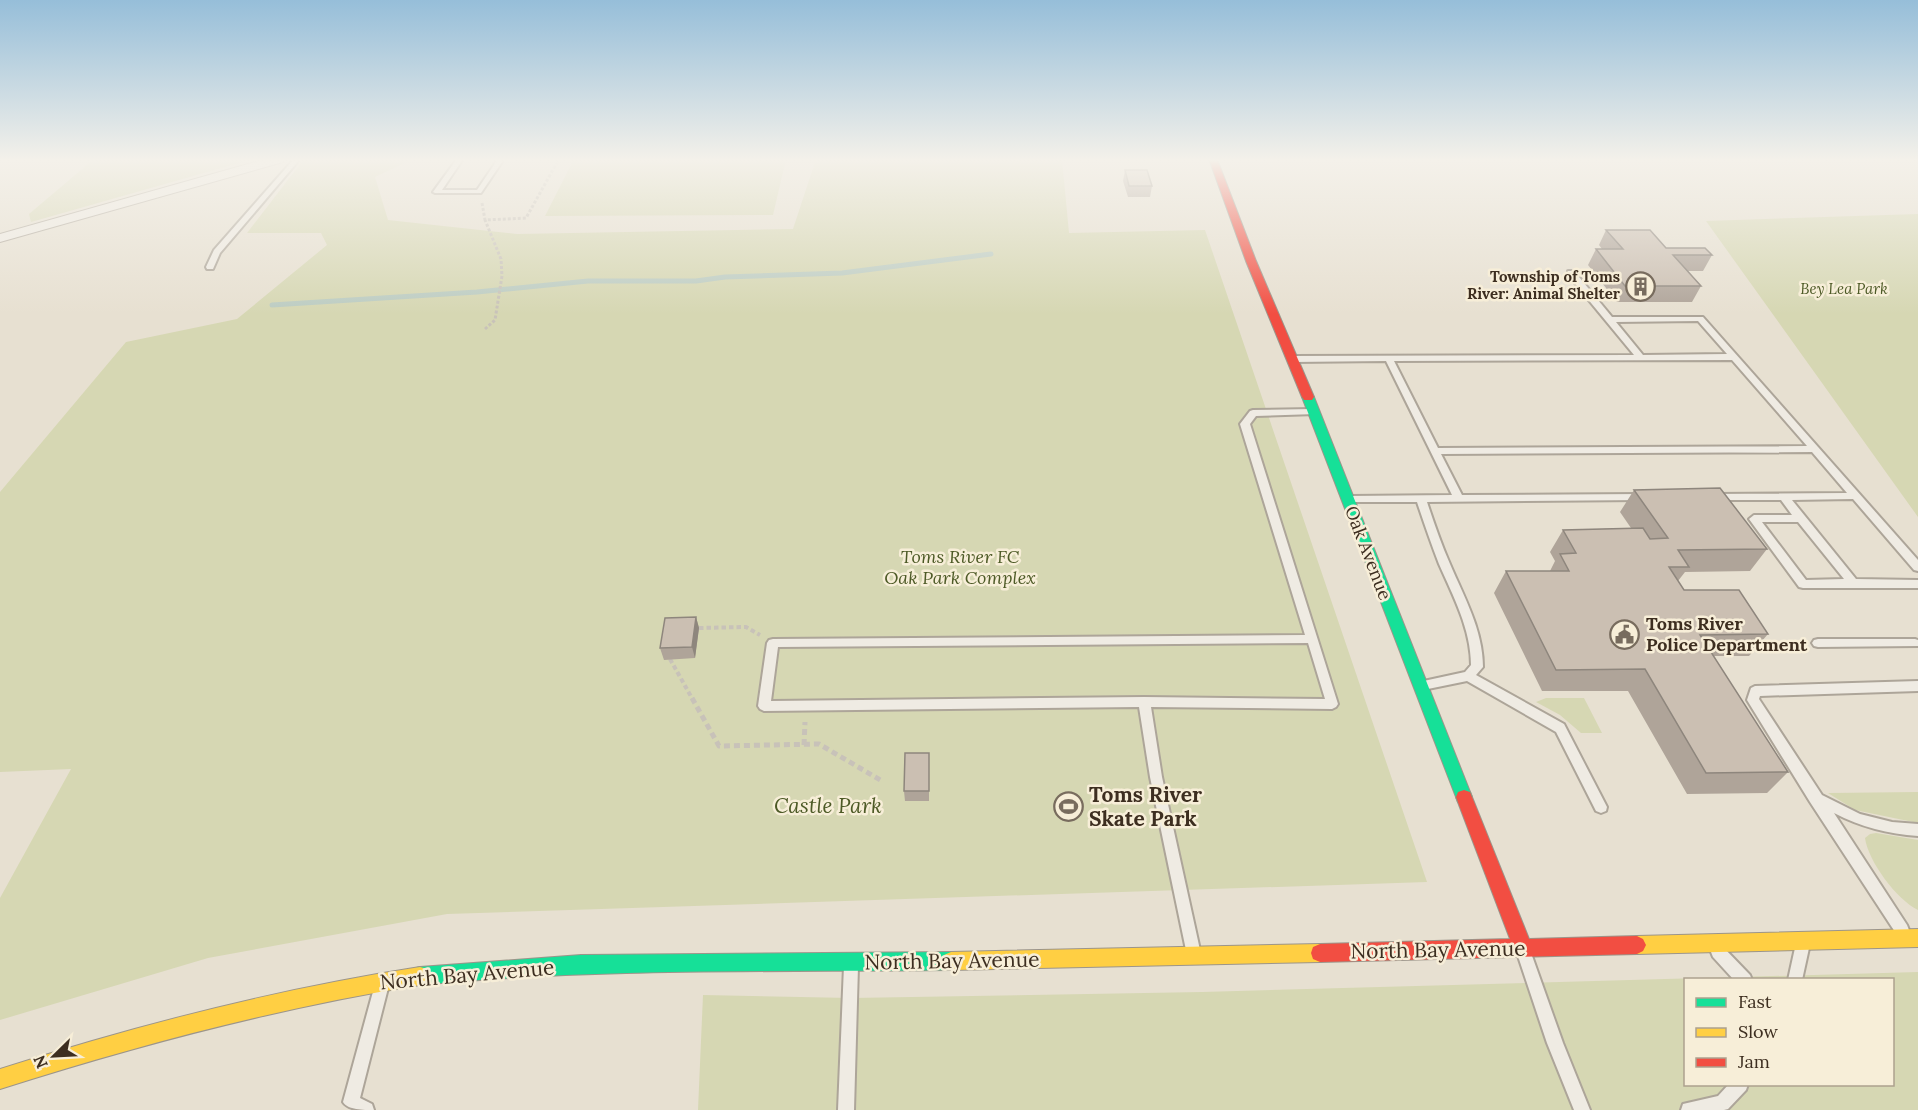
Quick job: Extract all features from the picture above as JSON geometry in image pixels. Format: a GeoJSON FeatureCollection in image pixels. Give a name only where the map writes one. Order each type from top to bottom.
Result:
{"type":"FeatureCollection","features":[{"type":"Feature","properties":{"kind":"street"},"geometry":{"type":"LineString","coordinates":[[0,238],[96,211]]}},
{"type":"Feature","properties":{"kind":"street","name":"Oak Avenue"},"geometry":{"type":"LineString","coordinates":[[1232,211],[1293,359],[1523,948]]}},
{"type":"Feature","properties":{"kind":"street","name":"North Bay Avenue"},"geometry":{"type":"LineString","coordinates":[[0,1079],[106,1044],[227,1012],[383,981],[489,969],[639,963],[1194,956],[1913,938]]}},
{"type":"Feature","properties":{"kind":"lane"},"geometry":{"type":"LineString","coordinates":[[210,267],[217,252],[252,211]]}},
{"type":"Feature","properties":{"kind":"lane"},"geometry":{"type":"LineString","coordinates":[[1571,273],[1640,357]]}},
{"type":"Feature","properties":{"kind":"lane"},"geometry":{"type":"LineString","coordinates":[[1608,320],[1700,319],[1918,567]]}},
{"type":"Feature","properties":{"kind":"lane"},"geometry":{"type":"LineString","coordinates":[[1293,359],[1734,357]]}},
{"type":"Feature","properties":{"kind":"lane"},"geometry":{"type":"LineString","coordinates":[[1389,359],[1459,499]]}},
{"type":"Feature","properties":{"kind":"lane"},"geometry":{"type":"LineString","coordinates":[[1312,639],[773,643],[764,706],[1144,702],[1332,704],[1312,639],[1245,424],[1253,413],[1313,412]]}},
{"type":"Feature","properties":{"kind":"lane"},"geometry":{"type":"LineString","coordinates":[[1435,451],[1815,449]]}},
{"type":"Feature","properties":{"kind":"lane"},"geometry":{"type":"LineString","coordinates":[[1783,496],[1853,583]]}},
{"type":"Feature","properties":{"kind":"lane"},"geometry":{"type":"LineString","coordinates":[[1699,497],[1856,496]]}},
{"type":"Feature","properties":{"kind":"lane"},"geometry":{"type":"LineString","coordinates":[[1347,499],[1651,497]]}},
{"type":"Feature","properties":{"kind":"lane"},"geometry":{"type":"LineString","coordinates":[[1420,686],[1468,676],[1477,667],[1475,640],[1435,541],[1421,499]]}},
{"type":"Feature","properties":{"kind":"lane"},"geometry":{"type":"LineString","coordinates":[[1802,518],[1754,519],[1803,584],[1918,584]]}},
{"type":"Feature","properties":{"kind":"lane"},"geometry":{"type":"LineString","coordinates":[[1818,643],[1917,644]]}},
{"type":"Feature","properties":{"kind":"lane"},"geometry":{"type":"LineString","coordinates":[[1468,676],[1560,728],[1601,807]]}},
{"type":"Feature","properties":{"kind":"lane"},"geometry":{"type":"LineString","coordinates":[[1913,938],[1815,798],[1753,700],[1755,691],[1918,686]]}},
{"type":"Feature","properties":{"kind":"lane"},"geometry":{"type":"LineString","coordinates":[[1144,702],[1156,777],[1194,956]]}},
{"type":"Feature","properties":{"kind":"lane"},"geometry":{"type":"LineString","coordinates":[[1815,798],[1858,819],[1892,828],[1918,830]]}},
{"type":"Feature","properties":{"kind":"lane"},"geometry":{"type":"LineString","coordinates":[[1795,978],[1804,941]]}},
{"type":"Feature","properties":{"kind":"lane"},"geometry":{"type":"LineString","coordinates":[[1709,943],[1743,978]]}},
{"type":"Feature","properties":{"kind":"lane"},"geometry":{"type":"LineString","coordinates":[[1523,948],[1555,1043],[1582,1110]]}},
{"type":"Feature","properties":{"kind":"lane"},"geometry":{"type":"LineString","coordinates":[[846,1110],[852,962]]}},
{"type":"Feature","properties":{"kind":"lane"},"geometry":{"type":"LineString","coordinates":[[366,1110],[351,1102],[383,981]]}},
{"type":"Feature","properties":{"kind":"lane"},"geometry":{"type":"LineString","coordinates":[[1689,1110],[1722,1103],[1738,1086]]}},
{"type":"Feature","properties":{"kind":"path"},"geometry":{"type":"LineString","coordinates":[[485,329],[495,320],[502,276],[501,259],[485,220],[526,218],[530,211]]}},
{"type":"Feature","properties":{"kind":"path"},"geometry":{"type":"LineString","coordinates":[[699,628],[746,627],[773,643]]}},
{"type":"Feature","properties":{"kind":"path"},"geometry":{"type":"LineString","coordinates":[[670,659],[719,746],[819,744],[882,781]]}},
{"type":"Feature","properties":{"kind":"path"},"geometry":{"type":"LineString","coordinates":[[804,745],[806,705]]}},
{"type":"Feature","properties":{"kind":"green space"},"geometry":{"type":"Polygon","coordinates":[[[33,211],[70,211],[31,222],[29,214],[33,211]]]}},
{"type":"Feature","properties":{"kind":"green space","name":"Toms River FC Oak Park Complex"},"geometry":{"type":"Polygon","coordinates":[[[264,211],[385,211],[388,220],[517,234],[793,229],[799,211],[1067,211],[1069,233],[1205,230],[1427,882],[447,914],[208,958],[0,1020],[0,898],[71,769],[0,772],[0,492],[126,342],[237,319],[327,245],[321,233],[247,233],[264,211]]]}},
{"type":"Feature","properties":{"kind":"green space"},"geometry":{"type":"Polygon","coordinates":[[[548,211],[774,211],[773,215],[545,216],[548,211]]]}},
{"type":"Feature","properties":{"kind":"green space","name":"Bey Lea Park"},"geometry":{"type":"Polygon","coordinates":[[[1918,214],[1918,517],[1706,221],[1918,214]]]}},
{"type":"Feature","properties":{"kind":"green space"},"geometry":{"type":"Polygon","coordinates":[[[1546,698],[1584,698],[1602,733],[1581,733],[1560,715],[1536,702],[1546,698]]]}},
{"type":"Feature","properties":{"kind":"green space"},"geometry":{"type":"Polygon","coordinates":[[[1918,792],[1918,823],[1855,810],[1828,793],[1918,792]]]}},
{"type":"Feature","properties":{"kind":"green space"},"geometry":{"type":"Polygon","coordinates":[[[1876,833],[1918,840],[1918,910],[1893,889],[1872,858],[1865,838],[1876,833]]]}},
{"type":"Feature","properties":{"kind":"green space"},"geometry":{"type":"Polygon","coordinates":[[[1918,972],[1918,1110],[698,1110],[703,995],[851,998],[1202,992],[1684,979],[1684,1086],[1894,1086],[1894,978],[1703,978],[1918,972]]]}},
{"type":"Feature","properties":{"kind":"building"},"geometry":{"type":"Polygon","coordinates":[[[1606,230],[1650,230],[1666,248],[1705,248],[1712,255],[1673,255],[1701,286],[1625,286],[1596,249],[1623,249],[1606,230]]]}},
{"type":"Feature","properties":{"kind":"building","name":"Toms River Police Department"},"geometry":{"type":"Polygon","coordinates":[[[1720,488],[1767,549],[1678,550],[1689,567],[1669,567],[1684,590],[1739,590],[1768,634],[1700,635],[1788,772],[1706,773],[1645,669],[1556,670],[1506,571],[1569,571],[1560,554],[1576,553],[1563,530],[1643,528],[1650,539],[1668,538],[1634,490],[1720,488]]]}},
{"type":"Feature","properties":{"kind":"building"},"geometry":{"type":"Polygon","coordinates":[[[696,617],[692,647],[660,648],[665,618],[696,617]]]}},
{"type":"Feature","properties":{"kind":"building"},"geometry":{"type":"Polygon","coordinates":[[[905,753],[929,753],[929,791],[904,791],[905,753]]]}},
{"type":"Feature","properties":{"kind":"waterway"},"geometry":{"type":"LineString","coordinates":[[272,305],[477,292],[588,281],[696,281],[725,277],[842,273],[991,254]]}},
{"type":"Feature","properties":{"kind":"traffic: fast"},"geometry":{"type":"LineString","coordinates":[[1308,397],[1464,797]]}},
{"type":"Feature","properties":{"kind":"traffic: fast"},"geometry":{"type":"LineString","coordinates":[[420,976],[581,964],[951,961]]}},
{"type":"Feature","properties":{"kind":"traffic: slow"},"geometry":{"type":"LineString","coordinates":[[1637,945],[1918,938]]}},
{"type":"Feature","properties":{"kind":"traffic: slow"},"geometry":{"type":"LineString","coordinates":[[951,961],[1320,953]]}},
{"type":"Feature","properties":{"kind":"traffic: slow"},"geometry":{"type":"LineString","coordinates":[[0,1079],[208,1018],[313,994],[420,976]]}},
{"type":"Feature","properties":{"kind":"traffic: jam"},"geometry":{"type":"LineString","coordinates":[[1232,211],[1308,397]]}},
{"type":"Feature","properties":{"kind":"traffic: jam"},"geometry":{"type":"LineString","coordinates":[[1464,797],[1523,948]]}},
{"type":"Feature","properties":{"kind":"traffic: jam"},"geometry":{"type":"LineString","coordinates":[[1320,953],[1637,945]]}},
{"type":"Feature","properties":{"kind":"place","name":"Township of Toms River: Animal Shelter"},"geometry":{"type":"Point","coordinates":[1641,286]}},
{"type":"Feature","properties":{"kind":"place","name":"Toms River Police Department"},"geometry":{"type":"Point","coordinates":[1625,634]}},
{"type":"Feature","properties":{"kind":"place","name":"Toms River Skate Park"},"geometry":{"type":"Point","coordinates":[1068,807]}},
{"type":"Feature","properties":{"kind":"park label","name":"Castle Park"},"geometry":{"type":"Point","coordinates":[828,806]}}]}
